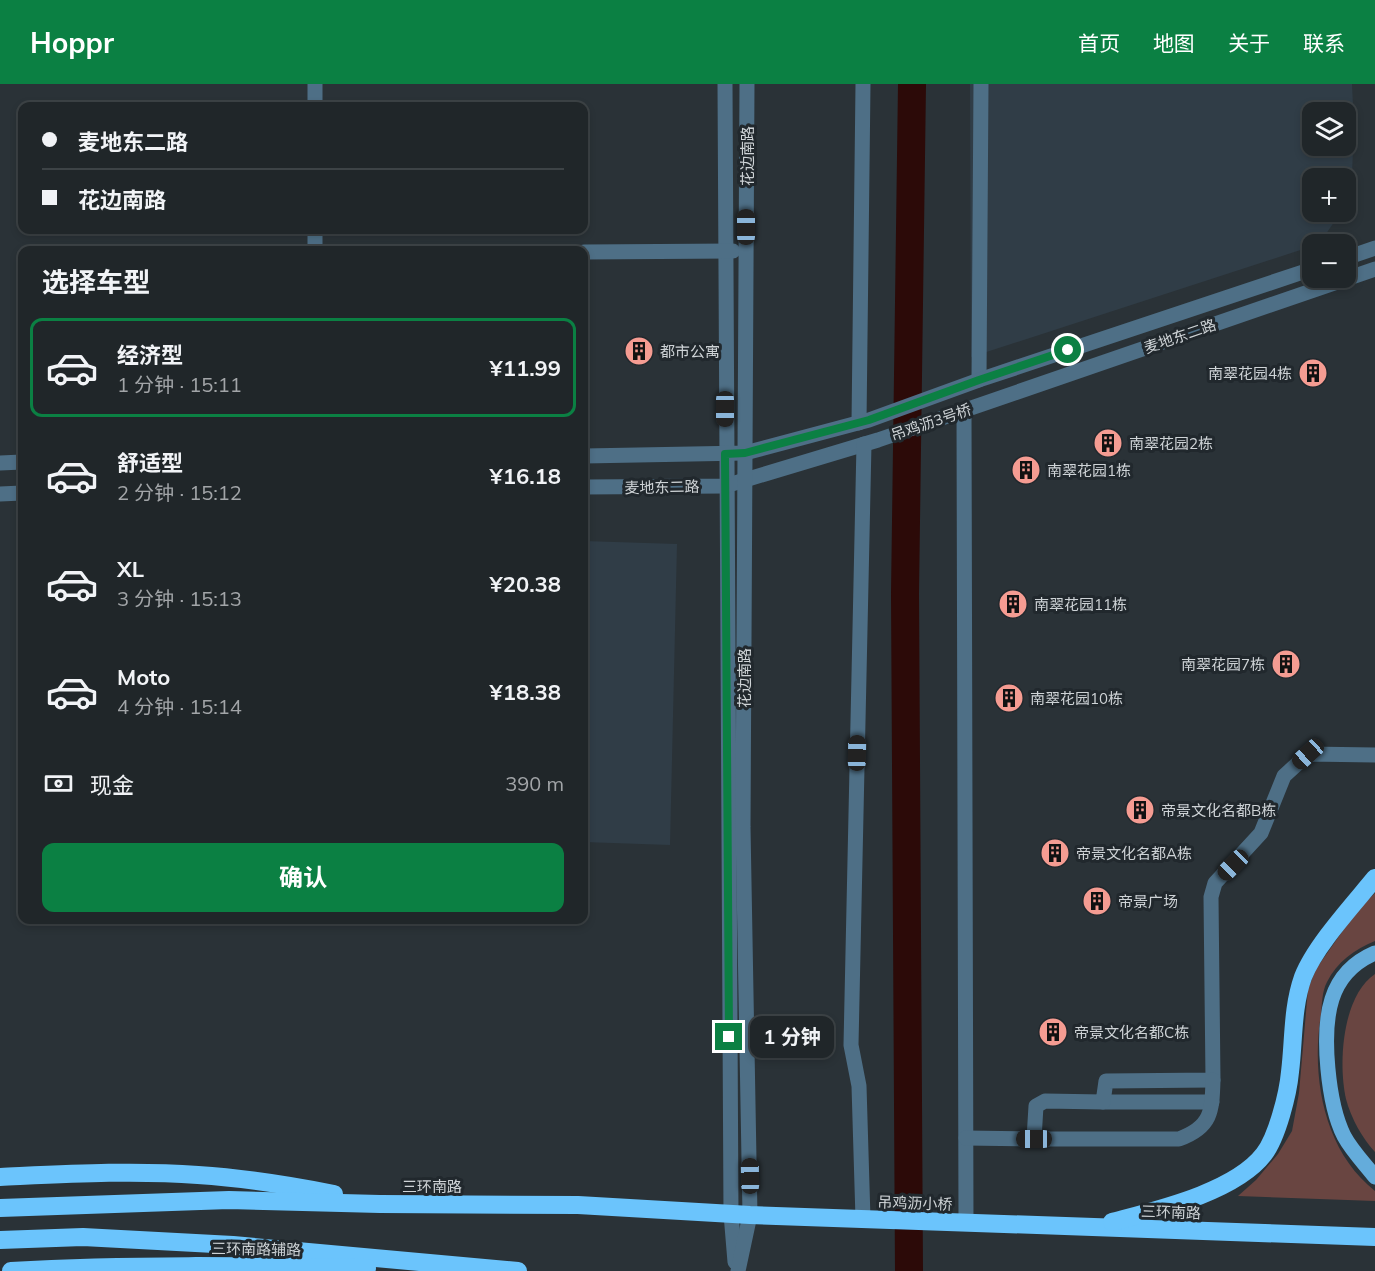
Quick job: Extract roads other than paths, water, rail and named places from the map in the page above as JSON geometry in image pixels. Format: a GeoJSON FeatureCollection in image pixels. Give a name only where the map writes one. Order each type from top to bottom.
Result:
{"type":"FeatureCollection","features":[{"type":"Feature","properties":{"kind":"highway"},"geometry":{"type":"LineString","coordinates":[[1095,1227],[1178,1204],[1231,1181],[1250,1169],[1265,1153],[1280,1118],[1290,1074],[1296,999],[1304,975],[1328,936],[1375,878]]}},
{"type":"Feature","properties":{"kind":"highway"},"geometry":{"type":"LineString","coordinates":[[0,1178],[86,1173],[197,1174],[282,1184],[380,1204]]}},
{"type":"Feature","properties":{"kind":"highway","name":"三环南路"},"geometry":{"type":"LineString","coordinates":[[0,1208],[229,1200],[380,1204],[578,1205],[863,1219]]}},
{"type":"Feature","properties":{"kind":"highway","name":"吊鸡沥小桥"},"geometry":{"type":"LineString","coordinates":[[863,1219],[966,1222]]}},
{"type":"Feature","properties":{"kind":"highway","name":"三环南路"},"geometry":{"type":"LineString","coordinates":[[966,1222],[1375,1237]]}},
{"type":"Feature","properties":{"kind":"highway"},"geometry":{"type":"LineString","coordinates":[[0,1240],[84,1237],[221,1245],[518,1271]]}},
{"type":"Feature","properties":{"kind":"highway","name":"三环南路辅路"},"geometry":{"type":"LineString","coordinates":[[11,1271],[224,1266],[501,1271]]}},
{"type":"Feature","properties":{"kind":"main road"},"geometry":{"type":"LineString","coordinates":[[1375,953],[1353,965],[1341,980],[1332,998],[1328,1017],[1327,1059],[1330,1090],[1344,1136],[1375,1177]]}},
{"type":"Feature","properties":{"kind":"street"},"geometry":{"type":"LineString","coordinates":[[315,84],[315,102]]}},
{"type":"Feature","properties":{"kind":"street","name":"花边南路"},"geometry":{"type":"LineString","coordinates":[[725,84],[725,486],[731,1214],[737,1271]]}},
{"type":"Feature","properties":{"kind":"street","name":"花边南路"},"geometry":{"type":"LineString","coordinates":[[737,1271],[750,1215],[744,826],[747,84]]}},
{"type":"Feature","properties":{"kind":"street"},"geometry":{"type":"LineString","coordinates":[[588,456],[745,453],[864,421],[863,84]]}},
{"type":"Feature","properties":{"kind":"street"},"geometry":{"type":"LineString","coordinates":[[979,380],[981,84]]}},
{"type":"Feature","properties":{"kind":"street"},"geometry":{"type":"LineString","coordinates":[[1356,255],[1375,248]]}},
{"type":"Feature","properties":{"kind":"street"},"geometry":{"type":"LineString","coordinates":[[588,252],[746,251]]}},
{"type":"Feature","properties":{"kind":"street","name":"麦地东二路"},"geometry":{"type":"LineString","coordinates":[[985,403],[1375,269]]}},
{"type":"Feature","properties":{"kind":"street","name":"麦地东二路"},"geometry":{"type":"LineString","coordinates":[[979,380],[1302,272]]}},
{"type":"Feature","properties":{"kind":"street","name":"吊鸡沥3号桥"},"geometry":{"type":"LineString","coordinates":[[864,421],[979,380]]}},
{"type":"Feature","properties":{"kind":"street","name":"吊鸡沥3号桥"},"geometry":{"type":"LineString","coordinates":[[871,442],[985,403]]}},
{"type":"Feature","properties":{"kind":"street"},"geometry":{"type":"LineString","coordinates":[[964,410],[966,1222]]}},
{"type":"Feature","properties":{"kind":"street"},"geometry":{"type":"LineString","coordinates":[[863,1219],[859,1086],[851,1045],[871,442]]}},
{"type":"Feature","properties":{"kind":"street","name":"麦地东二路"},"geometry":{"type":"LineString","coordinates":[[588,488],[725,486],[871,442]]}},
{"type":"Feature","properties":{"kind":"street"},"geometry":{"type":"LineString","coordinates":[[0,462],[18,462]]}},
{"type":"Feature","properties":{"kind":"street"},"geometry":{"type":"LineString","coordinates":[[0,494],[18,493]]}},
{"type":"Feature","properties":{"kind":"street"},"geometry":{"type":"LineString","coordinates":[[966,1138],[1179,1138],[1196,1133],[1206,1121],[1212,1102],[1211,897],[1215,883],[1261,833],[1284,776],[1308,754],[1375,755]]}},
{"type":"Feature","properties":{"kind":"street"},"geometry":{"type":"LineString","coordinates":[[1103,1102],[1106,1081],[1213,1080]]}},
{"type":"Feature","properties":{"kind":"street"},"geometry":{"type":"LineString","coordinates":[[1034,1139],[1036,1106],[1045,1101],[1212,1102]]}},
{"type":"Feature","properties":{"kind":"waterway"},"geometry":{"type":"LineString","coordinates":[[909,1271],[905,594],[912,84]]}},
{"type":"Feature","properties":{"kind":"place","name":"都市公寓"},"geometry":{"type":"Point","coordinates":[639,351]}},
{"type":"Feature","properties":{"kind":"place","name":"南翠花园4栋"},"geometry":{"type":"Point","coordinates":[1313,373]}},
{"type":"Feature","properties":{"kind":"place","name":"南翠花园2栋"},"geometry":{"type":"Point","coordinates":[1108,443]}},
{"type":"Feature","properties":{"kind":"place","name":"南翠花园1栋"},"geometry":{"type":"Point","coordinates":[1026,470]}},
{"type":"Feature","properties":{"kind":"place","name":"南翠花园11栋"},"geometry":{"type":"Point","coordinates":[1013,604]}},
{"type":"Feature","properties":{"kind":"place","name":"南翠花园7栋"},"geometry":{"type":"Point","coordinates":[1286,664]}},
{"type":"Feature","properties":{"kind":"place","name":"南翠花园10栋"},"geometry":{"type":"Point","coordinates":[1009,698]}},
{"type":"Feature","properties":{"kind":"place","name":"帝景文化名都B栋"},"geometry":{"type":"Point","coordinates":[1140,810]}},
{"type":"Feature","properties":{"kind":"place","name":"帝景文化名都A栋"},"geometry":{"type":"Point","coordinates":[1055,853]}},
{"type":"Feature","properties":{"kind":"place","name":"帝景广场"},"geometry":{"type":"Point","coordinates":[1097,901]}},
{"type":"Feature","properties":{"kind":"place","name":"帝景文化名都C栋"},"geometry":{"type":"Point","coordinates":[1053,1032]}}]}
